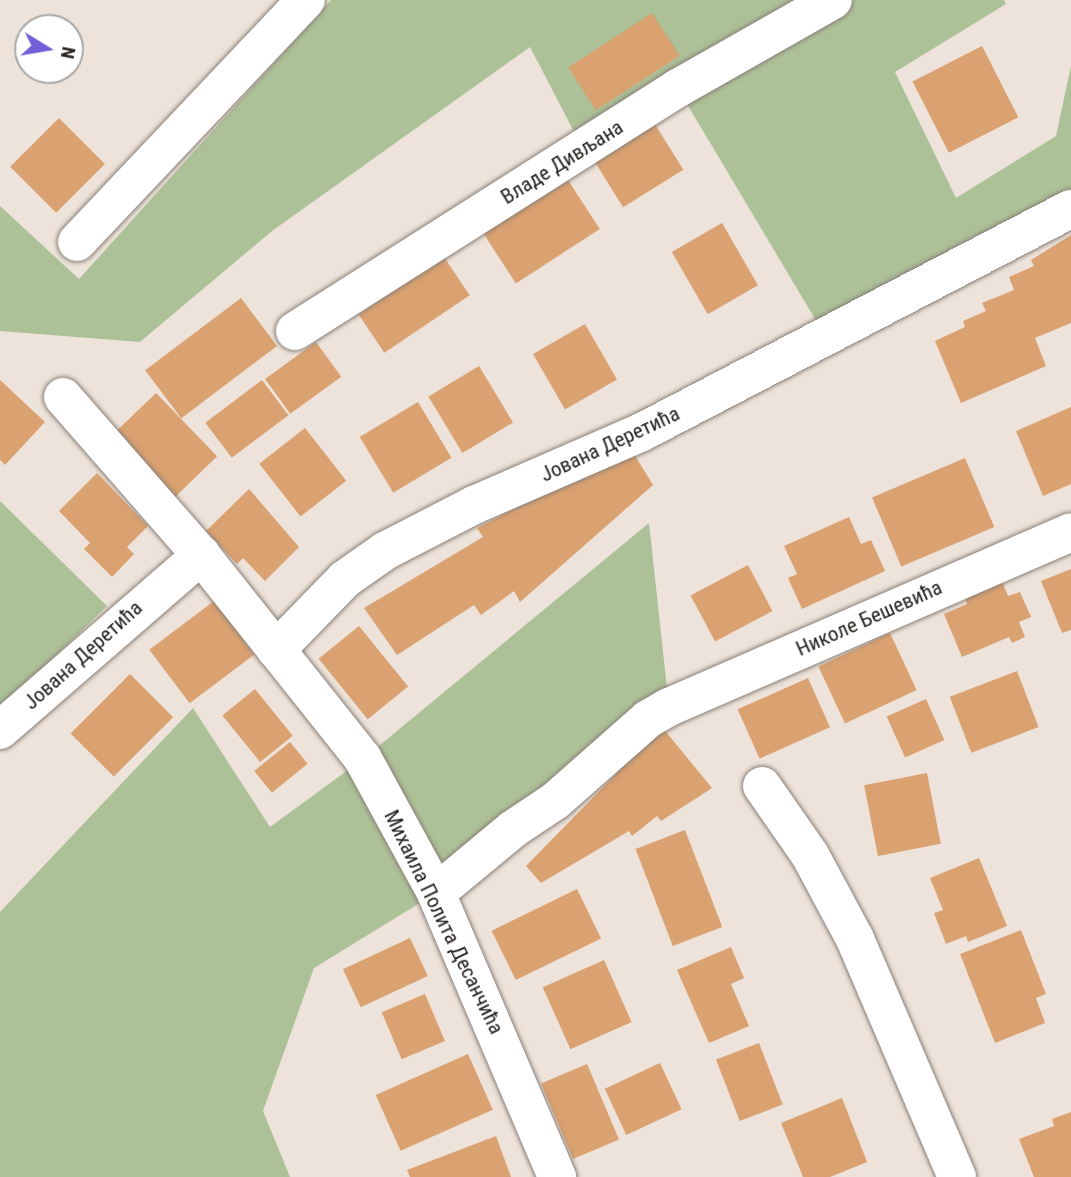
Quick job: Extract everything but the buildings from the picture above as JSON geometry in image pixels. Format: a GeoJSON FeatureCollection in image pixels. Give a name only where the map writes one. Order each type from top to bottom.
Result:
{"type":"FeatureCollection","features":[{"type":"Feature","properties":{"kind":"street"},"geometry":{"type":"LineString","coordinates":[[77,242],[306,0]]}},
{"type":"Feature","properties":{"kind":"street","name":"Владе Дивљана"},"geometry":{"type":"LineString","coordinates":[[295,331],[678,88],[833,0]]}},
{"type":"Feature","properties":{"kind":"street","name":"Јована Деретића"},"geometry":{"type":"LineString","coordinates":[[276,650],[345,579],[385,551],[474,505],[654,426],[1071,209]]}},
{"type":"Feature","properties":{"kind":"street"},"geometry":{"type":"LineString","coordinates":[[63,397],[201,555],[276,650]]}},
{"type":"Feature","properties":{"kind":"street","name":"Николе Бешевића"},"geometry":{"type":"LineString","coordinates":[[436,893],[513,829],[555,801],[648,719],[669,707],[1071,532]]}},
{"type":"Feature","properties":{"kind":"street","name":"Јована Деретића"},"geometry":{"type":"LineString","coordinates":[[0,730],[201,555]]}},
{"type":"Feature","properties":{"kind":"street","name":"Михаила Полита Десанчића"},"geometry":{"type":"LineString","coordinates":[[276,650],[363,759],[436,893],[557,1177]]}},
{"type":"Feature","properties":{"kind":"street"},"geometry":{"type":"LineString","coordinates":[[762,786],[810,855],[855,939],[957,1177]]}},
{"type":"Feature","properties":{"kind":"green space"},"geometry":{"type":"Polygon","coordinates":[[[331,0],[1004,0],[1006,4],[895,72],[956,198],[1056,136],[1071,66],[1071,209],[827,339],[678,89],[583,149],[530,47],[272,231],[140,342],[0,331],[0,206],[79,279],[331,0]]]}},
{"type":"Feature","properties":{"kind":"green space"},"geometry":{"type":"Polygon","coordinates":[[[0,501],[107,606],[0,710],[0,501]]]}},
{"type":"Feature","properties":{"kind":"green space"},"geometry":{"type":"Polygon","coordinates":[[[649,523],[669,707],[436,893],[314,968],[263,1111],[290,1177],[0,1177],[0,912],[193,708],[270,827],[363,759],[649,523]]]}}]}
